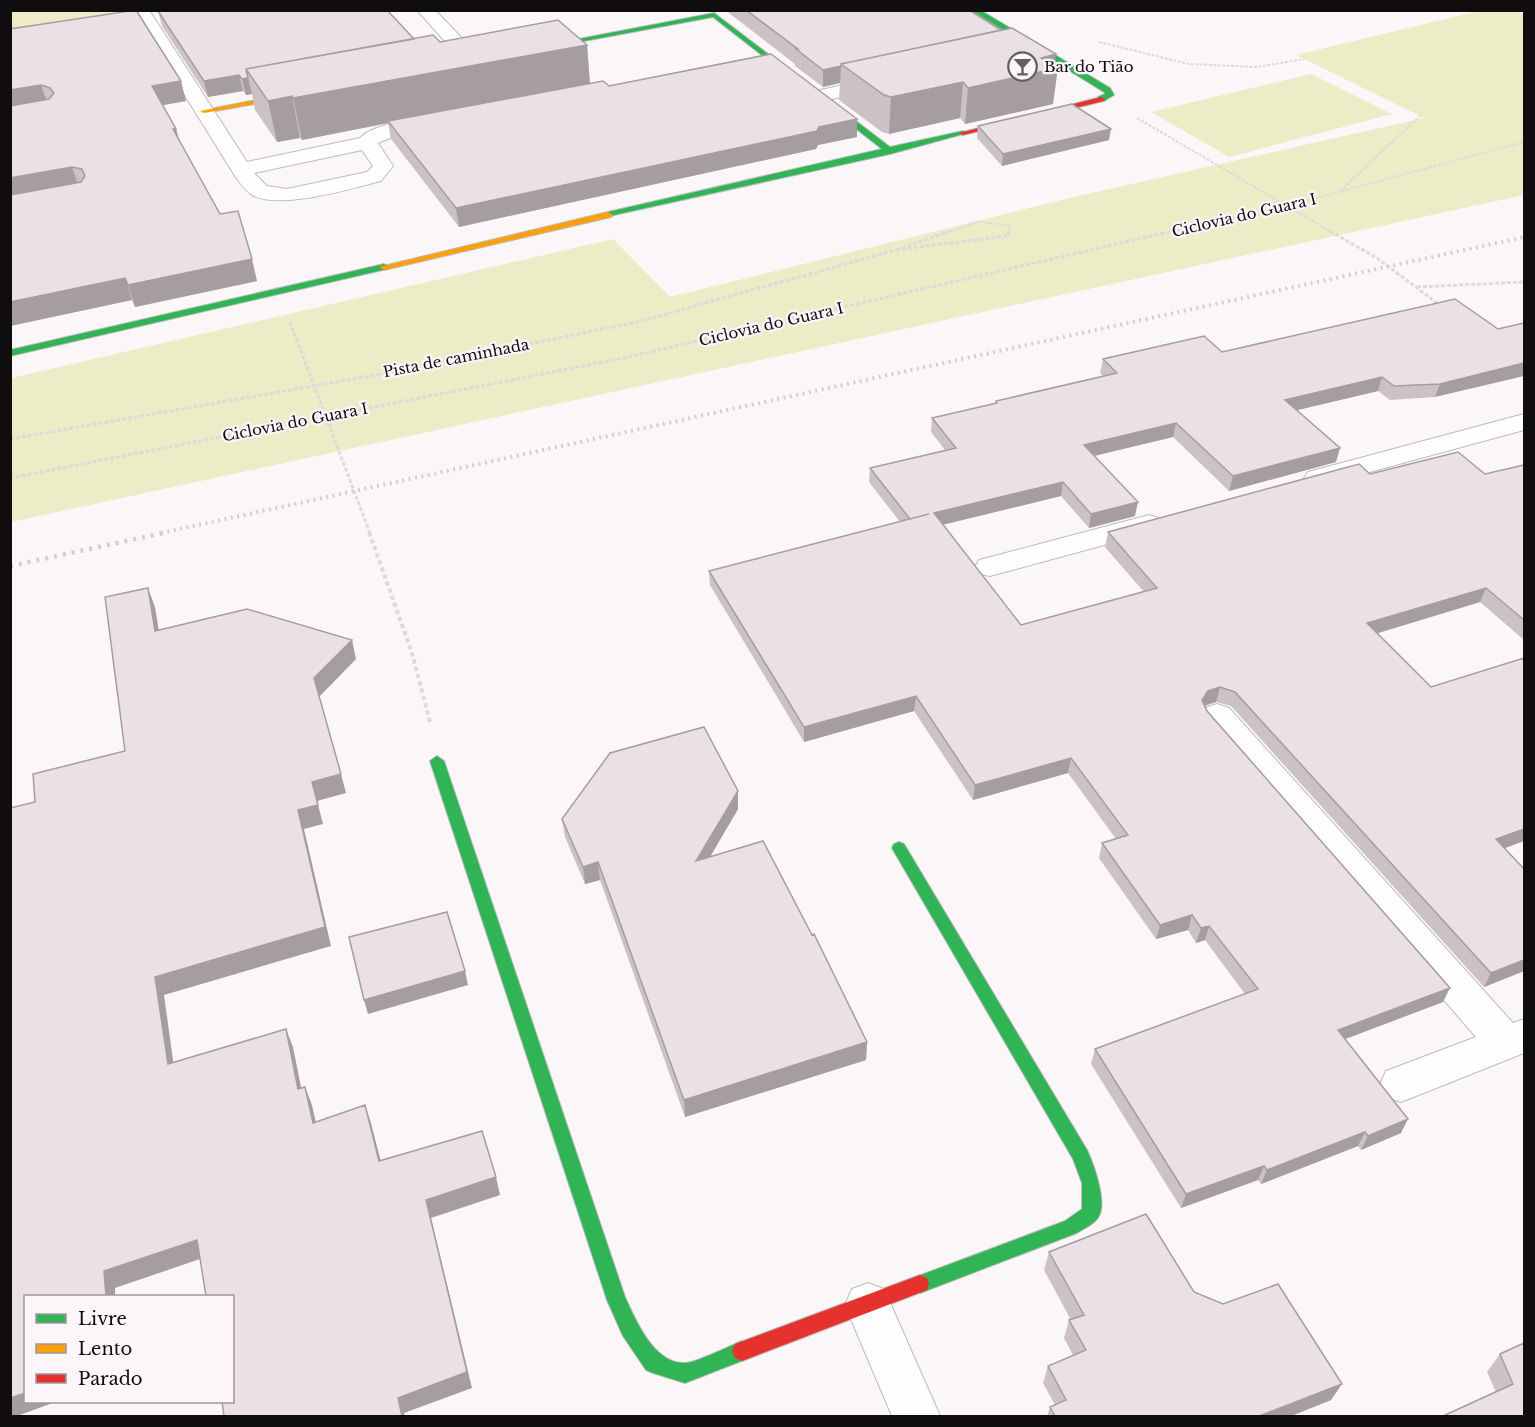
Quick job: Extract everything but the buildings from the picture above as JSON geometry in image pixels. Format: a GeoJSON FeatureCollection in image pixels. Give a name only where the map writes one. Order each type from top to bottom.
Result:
{"type":"FeatureCollection","features":[{"type":"Feature","properties":{"kind":"street"},"geometry":{"type":"LineString","coordinates":[[425,10],[472,60]]}},
{"type":"Feature","properties":{"kind":"street"},"geometry":{"type":"LineString","coordinates":[[10,352],[890,150],[1106,99],[1110,95],[1107,90],[974,10]]}},
{"type":"Feature","properties":{"kind":"street"},"geometry":{"type":"LineString","coordinates":[[121,20],[142,13],[241,169],[260,192],[272,196],[287,195],[374,177],[383,165],[367,143]]}},
{"type":"Feature","properties":{"kind":"street"},"geometry":{"type":"LineString","coordinates":[[518,51],[711,13],[890,150]]}},
{"type":"Feature","properties":{"kind":"street"},"geometry":{"type":"LineString","coordinates":[[1014,54],[1037,49]]}},
{"type":"Feature","properties":{"kind":"street"},"geometry":{"type":"LineString","coordinates":[[748,63],[771,59]]}},
{"type":"Feature","properties":{"kind":"street"},"geometry":{"type":"LineString","coordinates":[[819,96],[899,78]]}},
{"type":"Feature","properties":{"kind":"street"},"geometry":{"type":"LineString","coordinates":[[204,111],[309,91]]}},
{"type":"Feature","properties":{"kind":"street"},"geometry":{"type":"LineString","coordinates":[[241,169],[367,143],[373,136],[385,132],[455,118]]}},
{"type":"Feature","properties":{"kind":"street"},"geometry":{"type":"LineString","coordinates":[[1297,484],[1524,422]]}},
{"type":"Feature","properties":{"kind":"street"},"geometry":{"type":"LineString","coordinates":[[990,567],[1172,518]]}},
{"type":"Feature","properties":{"kind":"street"},"geometry":{"type":"LineString","coordinates":[[1217,716],[1515,1040],[1401,1084]]}},
{"type":"Feature","properties":{"kind":"street"},"geometry":{"type":"LineString","coordinates":[[437,761],[616,1300],[630,1329],[654,1363],[685,1373],[1071,1227],[1091,1213],[1091,1183],[1081,1156],[899,848]]}},
{"type":"Feature","properties":{"kind":"street"},"geometry":{"type":"LineString","coordinates":[[868,1305],[916,1416]]}},
{"type":"Feature","properties":{"kind":"path"},"geometry":{"type":"LineString","coordinates":[[1094,40],[1190,64],[1257,67],[1304,59]]}},
{"type":"Feature","properties":{"kind":"path"},"geometry":{"type":"LineString","coordinates":[[1106,99],[1204,159],[1377,258],[1442,306]]}},
{"type":"Feature","properties":{"kind":"path"},"geometry":{"type":"LineString","coordinates":[[1339,192],[1421,115]]}},
{"type":"Feature","properties":{"kind":"path","name":"Ciclovia do Guara I"},"geometry":{"type":"LineString","coordinates":[[10,478],[619,359],[1286,206],[1524,141]]}},
{"type":"Feature","properties":{"kind":"path","name":"Pista de caminhada"},"geometry":{"type":"LineString","coordinates":[[10,439],[311,386],[637,322],[896,250],[977,222],[1010,225],[1008,236],[896,250]]}},
{"type":"Feature","properties":{"kind":"path"},"geometry":{"type":"LineString","coordinates":[[1416,287],[1524,282]]}},
{"type":"Feature","properties":{"kind":"path"},"geometry":{"type":"LineString","coordinates":[[269,293],[287,312],[311,386],[380,557],[423,685],[437,761]]}},
{"type":"Feature","properties":{"kind":"green space"},"geometry":{"type":"Polygon","coordinates":[[[140,10],[11,37],[10,11],[140,10]]]}},
{"type":"Feature","properties":{"kind":"green space"},"geometry":{"type":"Polygon","coordinates":[[[1479,11],[1515,11],[1524,14],[1524,195],[11,522],[11,378],[613,239],[670,297],[1074,197],[1424,118],[1296,55],[1479,11]]]}},
{"type":"Feature","properties":{"kind":"green space"},"geometry":{"type":"Polygon","coordinates":[[[1311,74],[1392,114],[1229,157],[1151,112],[1311,74]]]}},
{"type":"Feature","properties":{"kind":"railway"},"geometry":{"type":"LineString","coordinates":[[161,533],[1524,237]]}},
{"type":"Feature","properties":{"kind":"railway"},"geometry":{"type":"LineString","coordinates":[[10,566],[168,532]]}},
{"type":"Feature","properties":{"kind":"traffic: fast"},"geometry":{"type":"LineString","coordinates":[[974,10],[1107,90],[1110,95],[1101,99]]}},
{"type":"Feature","properties":{"kind":"traffic: fast"},"geometry":{"type":"LineString","coordinates":[[536,48],[714,15],[890,151]]}},
{"type":"Feature","properties":{"kind":"traffic: fast"},"geometry":{"type":"LineString","coordinates":[[608,215],[963,133]]}},
{"type":"Feature","properties":{"kind":"traffic: fast"},"geometry":{"type":"LineString","coordinates":[[10,353],[384,267]]}},
{"type":"Feature","properties":{"kind":"traffic: fast"},"geometry":{"type":"LineString","coordinates":[[437,761],[616,1300],[630,1329],[653,1363],[685,1373],[742,1351]]}},
{"type":"Feature","properties":{"kind":"traffic: fast"},"geometry":{"type":"LineString","coordinates":[[899,848],[1081,1156],[1091,1183],[1091,1213],[1071,1227],[920,1284]]}},
{"type":"Feature","properties":{"kind":"traffic: slow"},"geometry":{"type":"LineString","coordinates":[[204,111],[297,94]]}},
{"type":"Feature","properties":{"kind":"traffic: slow"},"geometry":{"type":"LineString","coordinates":[[384,267],[608,215]]}},
{"type":"Feature","properties":{"kind":"traffic: jam"},"geometry":{"type":"LineString","coordinates":[[963,133],[1101,99]]}},
{"type":"Feature","properties":{"kind":"traffic: jam"},"geometry":{"type":"LineString","coordinates":[[742,1351],[920,1284]]}},
{"type":"Feature","properties":{"kind":"place","name":"Bar do Tião"},"geometry":{"type":"Point","coordinates":[1023,66]}}]}
